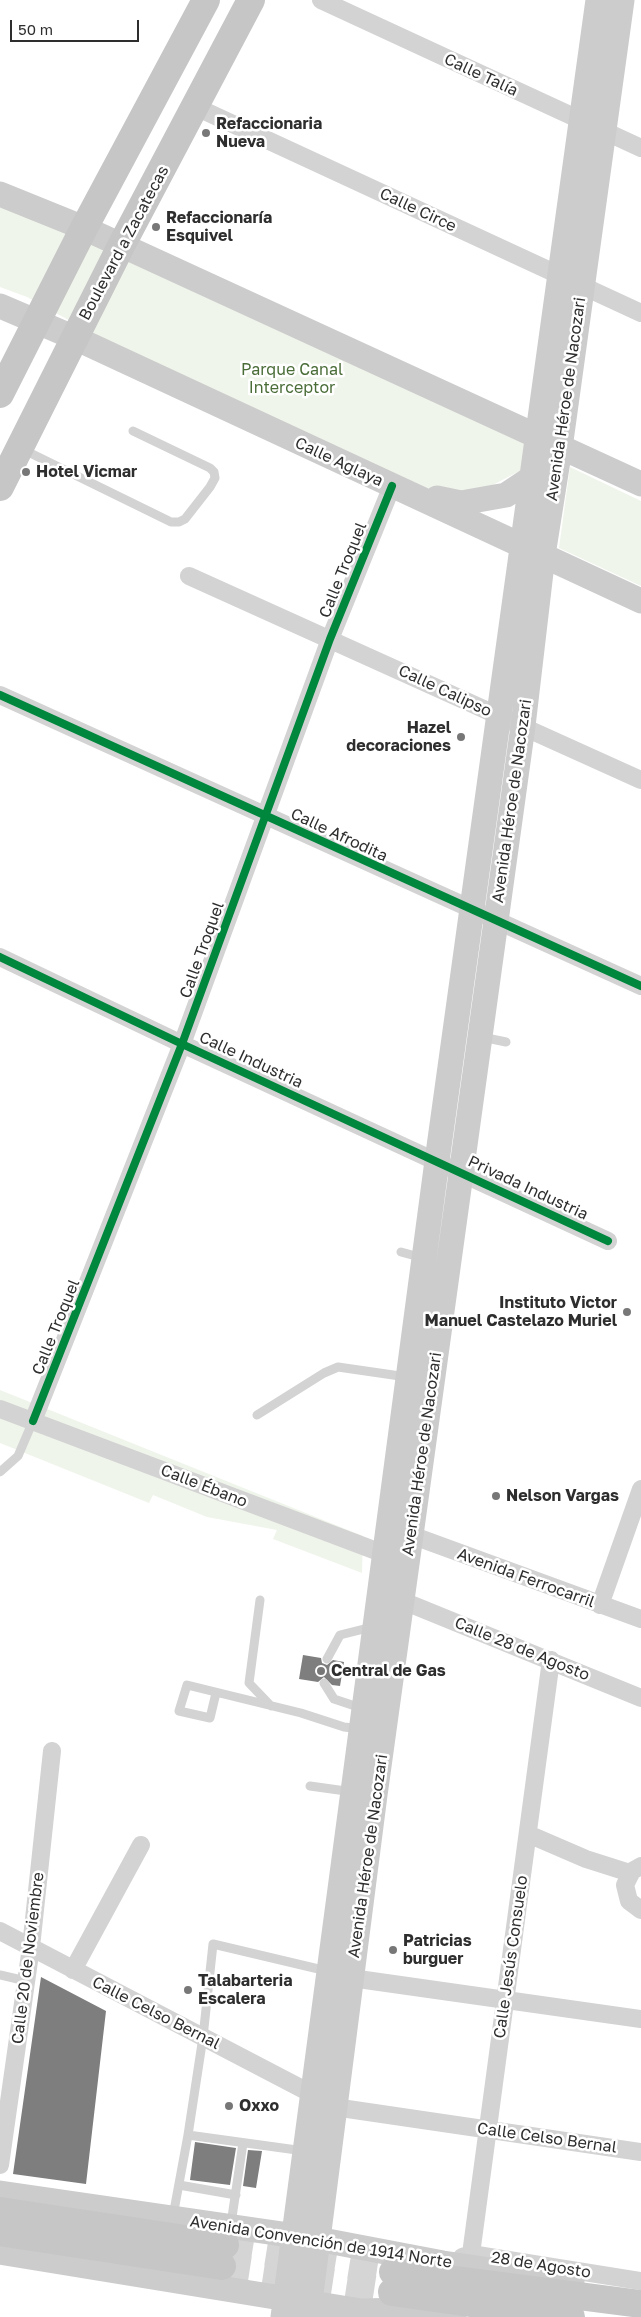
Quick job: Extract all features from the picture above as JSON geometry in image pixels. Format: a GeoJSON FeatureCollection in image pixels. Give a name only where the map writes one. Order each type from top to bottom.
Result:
{"type":"FeatureCollection","features":[{"type":"Feature","properties":{"kind":"main road"},"geometry":{"type":"LineString","coordinates":[[0,394],[84,228],[206,0]]}},
{"type":"Feature","properties":{"kind":"main road","name":"Boulevard a Zacatecas"},"geometry":{"type":"LineString","coordinates":[[0,486],[121,246],[251,0]]}},
{"type":"Feature","properties":{"kind":"main road","name":"Avenida Héroe de Nacozari"},"geometry":{"type":"LineString","coordinates":[[306,2237],[334,2107],[340,1975],[364,1794],[403,1601],[408,1563],[437,1161],[495,920],[523,726],[533,551],[533,477],[538,437],[604,132],[622,0]]}},
{"type":"Feature","properties":{"kind":"main road","name":"Avenida Héroe de Nacozari"},"geometry":{"type":"LineString","coordinates":[[430,1258],[462,1172],[473,911],[500,716],[533,551],[560,448],[581,122],[595,6]]}},
{"type":"Feature","properties":{"kind":"main road"},"geometry":{"type":"LineString","coordinates":[[0,194],[84,228],[641,484]]}},
{"type":"Feature","properties":{"kind":"main road","name":"Calle Aglaya"},"geometry":{"type":"LineString","coordinates":[[0,306],[74,338],[641,601]]}},
{"type":"Feature","properties":{"kind":"main road"},"geometry":{"type":"LineString","coordinates":[[400,490],[461,503],[506,495],[533,477],[560,448]]}},
{"type":"Feature","properties":{"kind":"main road","name":"Avenida Héroe de Nacozari"},"geometry":{"type":"LineString","coordinates":[[364,1794],[362,1719],[384,1555],[420,1379]]}},
{"type":"Feature","properties":{"kind":"main road","name":"Avenida Héroe de Nacozari"},"geometry":{"type":"LineString","coordinates":[[306,2237],[305,2151],[312,2094],[340,1975]]}},
{"type":"Feature","properties":{"kind":"main road","name":"Avenida Convención de 1914 Norte"},"geometry":{"type":"LineString","coordinates":[[0,2194],[173,2218],[226,2246]]}},
{"type":"Feature","properties":{"kind":"main road","name":"Avenida Convención de 1914 Norte"},"geometry":{"type":"LineString","coordinates":[[0,2211],[226,2246]]}},
{"type":"Feature","properties":{"kind":"main road","name":"Avenida Convención de 1914 Norte"},"geometry":{"type":"LineString","coordinates":[[0,2232],[226,2246],[306,2237],[443,2263],[641,2292]]}},
{"type":"Feature","properties":{"kind":"main road"},"geometry":{"type":"LineString","coordinates":[[284,2308],[306,2237]]}},
{"type":"Feature","properties":{"kind":"main road"},"geometry":{"type":"LineString","coordinates":[[306,2237],[309,2310]]}},
{"type":"Feature","properties":{"kind":"main road","name":"Avenida Convención de 1914 Norte"},"geometry":{"type":"LineString","coordinates":[[0,2252],[284,2308],[361,2311],[404,2310],[454,2317]]}},
{"type":"Feature","properties":{"kind":"main road","name":"Avenida Convención de 1914 Norte"},"geometry":{"type":"LineString","coordinates":[[392,2294],[641,2304]]}},
{"type":"Feature","properties":{"kind":"main road","name":"Avenida Convención de 1914 Norte"},"geometry":{"type":"LineString","coordinates":[[392,2294],[571,2317]]}},
{"type":"Feature","properties":{"kind":"street","name":"Calle Talía"},"geometry":{"type":"LineString","coordinates":[[321,0],[581,122],[641,148]]}},
{"type":"Feature","properties":{"kind":"street","name":"Calle Circe"},"geometry":{"type":"LineString","coordinates":[[196,107],[641,312]]}},
{"type":"Feature","properties":{"kind":"street","name":"Calle Troquel"},"geometry":{"type":"LineString","coordinates":[[33,1421],[182,1044],[267,817],[330,639],[400,490]]}},
{"type":"Feature","properties":{"kind":"street","name":"Calle Calipso"},"geometry":{"type":"LineString","coordinates":[[189,576],[641,780]]}},
{"type":"Feature","properties":{"kind":"street","name":"Calle Afrodita"},"geometry":{"type":"LineString","coordinates":[[0,695],[641,986]]}},
{"type":"Feature","properties":{"kind":"street","name":"Calle Industria"},"geometry":{"type":"LineString","coordinates":[[0,957],[182,1044],[437,1161]]}},
{"type":"Feature","properties":{"kind":"street","name":"Privada Industria"},"geometry":{"type":"LineString","coordinates":[[437,1161],[608,1241]]}},
{"type":"Feature","properties":{"kind":"street","name":"Calle Ébano"},"geometry":{"type":"LineString","coordinates":[[0,1409],[408,1563]]}},
{"type":"Feature","properties":{"kind":"street"},"geometry":{"type":"LineString","coordinates":[[600,1605],[641,1489]]}},
{"type":"Feature","properties":{"kind":"street","name":"Avenida Ferrocarril"},"geometry":{"type":"LineString","coordinates":[[411,1535],[641,1619]]}},
{"type":"Feature","properties":{"kind":"street","name":"Calle 28 de Agosto"},"geometry":{"type":"LineString","coordinates":[[403,1601],[641,1698]]}},
{"type":"Feature","properties":{"kind":"street","name":"Calle Jesús Consuelo"},"geometry":{"type":"LineString","coordinates":[[471,2254],[506,2000],[535,1837],[551,1660]]}},
{"type":"Feature","properties":{"kind":"street","name":"Calle 20 de Noviembre"},"geometry":{"type":"LineString","coordinates":[[0,2165],[31,1947],[52,1750]]}},
{"type":"Feature","properties":{"kind":"street"},"geometry":{"type":"LineString","coordinates":[[535,1837],[586,1859],[636,1869],[625,1885],[629,1901],[641,1910]]}},
{"type":"Feature","properties":{"kind":"street"},"geometry":{"type":"LineString","coordinates":[[74,1970],[141,1845]]}},
{"type":"Feature","properties":{"kind":"street","name":"Calle Celso Bernal"},"geometry":{"type":"LineString","coordinates":[[0,1931],[312,2094]]}},
{"type":"Feature","properties":{"kind":"street"},"geometry":{"type":"LineString","coordinates":[[340,1975],[641,2019]]}},
{"type":"Feature","properties":{"kind":"street","name":"Calle Celso Bernal"},"geometry":{"type":"LineString","coordinates":[[334,2107],[641,2152]]}},
{"type":"Feature","properties":{"kind":"street","name":"28 de Agosto"},"geometry":{"type":"LineString","coordinates":[[443,2263],[471,2254],[641,2281]]}},
{"type":"Feature","properties":{"kind":"street","name":"Avenida Convención de 1914 Norte"},"geometry":{"type":"LineString","coordinates":[[361,2311],[392,2294]]}},
{"type":"Feature","properties":{"kind":"lane"},"geometry":{"type":"LineString","coordinates":[[20,447],[171,522],[179,522],[185,519],[210,487],[215,478],[214,472],[210,468],[133,432]]}},
{"type":"Feature","properties":{"kind":"lane"},"geometry":{"type":"LineString","coordinates":[[467,1033],[506,1042]]}},
{"type":"Feature","properties":{"kind":"lane"},"geometry":{"type":"LineString","coordinates":[[257,1415],[324,1373],[338,1367],[420,1379]]}},
{"type":"Feature","properties":{"kind":"lane"},"geometry":{"type":"LineString","coordinates":[[0,1478],[2,1470],[18,1456],[33,1421]]}},
{"type":"Feature","properties":{"kind":"lane"},"geometry":{"type":"LineString","coordinates":[[260,1600],[249,1682],[271,1706]]}},
{"type":"Feature","properties":{"kind":"lane"},"geometry":{"type":"LineString","coordinates":[[327,1659],[340,1635],[375,1626]]}},
{"type":"Feature","properties":{"kind":"lane"},"geometry":{"type":"LineString","coordinates":[[324,1683],[334,1699],[362,1719]]}},
{"type":"Feature","properties":{"kind":"lane"},"geometry":{"type":"LineString","coordinates":[[216,1692],[210,1718],[179,1711],[187,1685],[216,1692],[271,1706],[344,1727],[362,1719]]}},
{"type":"Feature","properties":{"kind":"lane"},"geometry":{"type":"LineString","coordinates":[[310,1786],[364,1794]]}},
{"type":"Feature","properties":{"kind":"lane"},"geometry":{"type":"LineString","coordinates":[[173,2218],[203,2037],[213,1944],[340,1975]]}},
{"type":"Feature","properties":{"kind":"lane"},"geometry":{"type":"LineString","coordinates":[[0,1975],[26,1980]]}},
{"type":"Feature","properties":{"kind":"lane"},"geometry":{"type":"LineString","coordinates":[[188,2135],[305,2151]]}},
{"type":"Feature","properties":{"kind":"lane"},"geometry":{"type":"LineString","coordinates":[[226,2246],[236,2196],[243,2143]]}},
{"type":"Feature","properties":{"kind":"lane"},"geometry":{"type":"LineString","coordinates":[[179,2185],[236,2196]]}},
{"type":"Feature","properties":{"kind":"green space","name":"Parque Canal Interceptor"},"geometry":{"type":"Polygon","coordinates":[[[0,205],[64,229],[531,444],[529,466],[487,488],[461,493],[407,486],[110,343],[27,297],[0,287],[0,205]]]}},
{"type":"Feature","properties":{"kind":"green space"},"geometry":{"type":"Polygon","coordinates":[[[570,467],[641,501],[641,586],[559,548],[570,467]]]}},
{"type":"Feature","properties":{"kind":"green space"},"geometry":{"type":"Polygon","coordinates":[[[0,1390],[363,1536],[362,1573],[273,1539],[277,1530],[207,1517],[153,1495],[149,1503],[0,1443],[0,1390]]]}},
{"type":"Feature","properties":{"kind":"building","name":"Central de Gas"},"geometry":{"type":"Polygon","coordinates":[[[303,1655],[321,1658],[322,1663],[327,1665],[333,1660],[344,1662],[340,1686],[332,1685],[324,1677],[318,1682],[299,1679],[303,1655]]]}},
{"type":"Feature","properties":{"kind":"building"},"geometry":{"type":"Polygon","coordinates":[[[41,1977],[106,2011],[86,2184],[13,2174],[41,1977]]]}},
{"type":"Feature","properties":{"kind":"building"},"geometry":{"type":"Polygon","coordinates":[[[195,2142],[236,2148],[230,2185],[190,2180],[195,2142]]]}},
{"type":"Feature","properties":{"kind":"building"},"geometry":{"type":"Polygon","coordinates":[[[248,2150],[262,2151],[256,2188],[243,2186],[248,2150]]]}},
{"type":"Feature","properties":{"kind":"tunnel"},"geometry":{"type":"LineString","coordinates":[[225,2245],[393,2272]]}},
{"type":"Feature","properties":{"kind":"tunnel"},"geometry":{"type":"LineString","coordinates":[[222,2266],[392,2292]]}},
{"type":"Feature","properties":{"kind":"cycle path"},"geometry":{"type":"LineString","coordinates":[[33,1421],[182,1044],[330,639],[392,486]]}},
{"type":"Feature","properties":{"kind":"cycle path"},"geometry":{"type":"LineString","coordinates":[[0,695],[641,986]]}},
{"type":"Feature","properties":{"kind":"cycle path"},"geometry":{"type":"LineString","coordinates":[[0,957],[182,1044],[608,1241]]}},
{"type":"Feature","properties":{"kind":"place","name":"Refaccionaria Nueva"},"geometry":{"type":"Point","coordinates":[206,133]}},
{"type":"Feature","properties":{"kind":"place","name":"Refaccionaría Esquivel"},"geometry":{"type":"Point","coordinates":[156,227]}},
{"type":"Feature","properties":{"kind":"place","name":"Hotel Vicmar"},"geometry":{"type":"Point","coordinates":[26,472]}},
{"type":"Feature","properties":{"kind":"place","name":"Hazel decoraciones"},"geometry":{"type":"Point","coordinates":[461,737]}},
{"type":"Feature","properties":{"kind":"place","name":"Instituto Victor Manuel Castelazo Muriel"},"geometry":{"type":"Point","coordinates":[627,1312]}},
{"type":"Feature","properties":{"kind":"place","name":"Nelson Vargas"},"geometry":{"type":"Point","coordinates":[496,1496]}},
{"type":"Feature","properties":{"kind":"place","name":"Central de Gas"},"geometry":{"type":"Point","coordinates":[321,1671]}},
{"type":"Feature","properties":{"kind":"place","name":"Patricias burguer"},"geometry":{"type":"Point","coordinates":[393,1950]}},
{"type":"Feature","properties":{"kind":"place","name":"Talabarteria Escalera"},"geometry":{"type":"Point","coordinates":[188,1990]}},
{"type":"Feature","properties":{"kind":"place","name":"Oxxo"},"geometry":{"type":"Point","coordinates":[229,2106]}}]}
